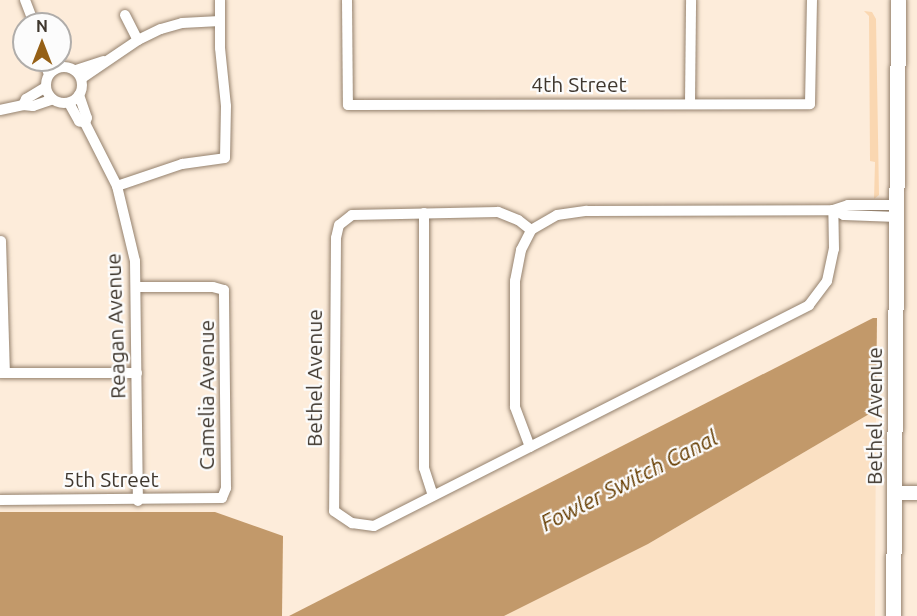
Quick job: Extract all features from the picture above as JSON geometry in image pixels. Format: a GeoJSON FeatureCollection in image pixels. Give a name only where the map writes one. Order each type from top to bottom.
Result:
{"type":"FeatureCollection","features":[{"type":"Feature","properties":{"kind":"main road","name":"Bethel Avenue"},"geometry":{"type":"LineString","coordinates":[[893,616],[898,0]]}},
{"type":"Feature","properties":{"kind":"street"},"geometry":{"type":"LineString","coordinates":[[117,186],[182,164],[225,158],[226,106],[220,0]]}},
{"type":"Feature","properties":{"kind":"street","name":"4th Street"},"geometry":{"type":"LineString","coordinates":[[347,0],[348,105],[810,104],[812,0]]}},
{"type":"Feature","properties":{"kind":"street"},"geometry":{"type":"LineString","coordinates":[[690,103],[691,0]]}},
{"type":"Feature","properties":{"kind":"street"},"geometry":{"type":"LineString","coordinates":[[125,15],[138,40]]}},
{"type":"Feature","properties":{"kind":"street"},"geometry":{"type":"LineString","coordinates":[[79,74],[102,66],[104,61],[138,40],[182,23],[220,21]]}},
{"type":"Feature","properties":{"kind":"street"},"geometry":{"type":"LineString","coordinates":[[0,110],[23,105],[33,106],[53,99],[69,103],[80,95],[83,87],[79,74],[72,70]]}},
{"type":"Feature","properties":{"kind":"street"},"geometry":{"type":"LineString","coordinates":[[49,74],[46,87],[53,99]]}},
{"type":"Feature","properties":{"kind":"street"},"geometry":{"type":"LineString","coordinates":[[23,105],[26,99],[46,87]]}},
{"type":"Feature","properties":{"kind":"street","name":"Reagan Avenue"},"geometry":{"type":"LineString","coordinates":[[80,95],[87,118],[85,123],[117,186],[132,242],[137,287],[138,501]]}},
{"type":"Feature","properties":{"kind":"street","name":"Reagan Avenue"},"geometry":{"type":"LineString","coordinates":[[69,103],[79,122],[85,123]]}},
{"type":"Feature","properties":{"kind":"street"},"geometry":{"type":"LineString","coordinates":[[530,447],[515,407],[515,280],[521,250],[531,230],[556,215],[587,212],[833,210],[844,215],[897,211]]}},
{"type":"Feature","properties":{"kind":"street","name":"Bethel Avenue"},"geometry":{"type":"LineString","coordinates":[[531,230],[518,220],[498,213],[352,215],[339,225],[336,238],[334,511],[352,523],[374,526],[809,305],[827,280],[834,249],[833,210]]}},
{"type":"Feature","properties":{"kind":"street"},"geometry":{"type":"LineString","coordinates":[[424,213],[424,468],[433,496]]}},
{"type":"Feature","properties":{"kind":"street"},"geometry":{"type":"LineString","coordinates":[[1,241],[3,373],[137,373]]}},
{"type":"Feature","properties":{"kind":"street","name":"Camelia Avenue"},"geometry":{"type":"LineString","coordinates":[[137,287],[213,287],[224,290],[226,488],[222,498]]}},
{"type":"Feature","properties":{"kind":"street"},"geometry":{"type":"LineString","coordinates":[[894,493],[917,493]]}},
{"type":"Feature","properties":{"kind":"street","name":"5th Street"},"geometry":{"type":"LineString","coordinates":[[0,500],[138,501],[222,498]]}},
{"type":"Feature","properties":{"kind":"shaded area"},"geometry":{"type":"Polygon","coordinates":[[[864,11],[872,12],[876,19],[879,195],[874,199],[875,162],[870,161],[869,16],[864,11]]]}},
{"type":"Feature","properties":{"kind":"shaded area"},"geometry":{"type":"Polygon","coordinates":[[[876,410],[875,616],[504,616],[648,544],[876,410]]]}},
{"type":"Feature","properties":{"kind":"water","name":"Fowler Switch Canal"},"geometry":{"type":"Polygon","coordinates":[[[873,318],[877,318],[876,410],[648,544],[504,616],[289,616],[873,318]]]}},
{"type":"Feature","properties":{"kind":"water"},"geometry":{"type":"Polygon","coordinates":[[[0,512],[215,512],[283,536],[282,616],[0,616],[0,512]]]}}]}
